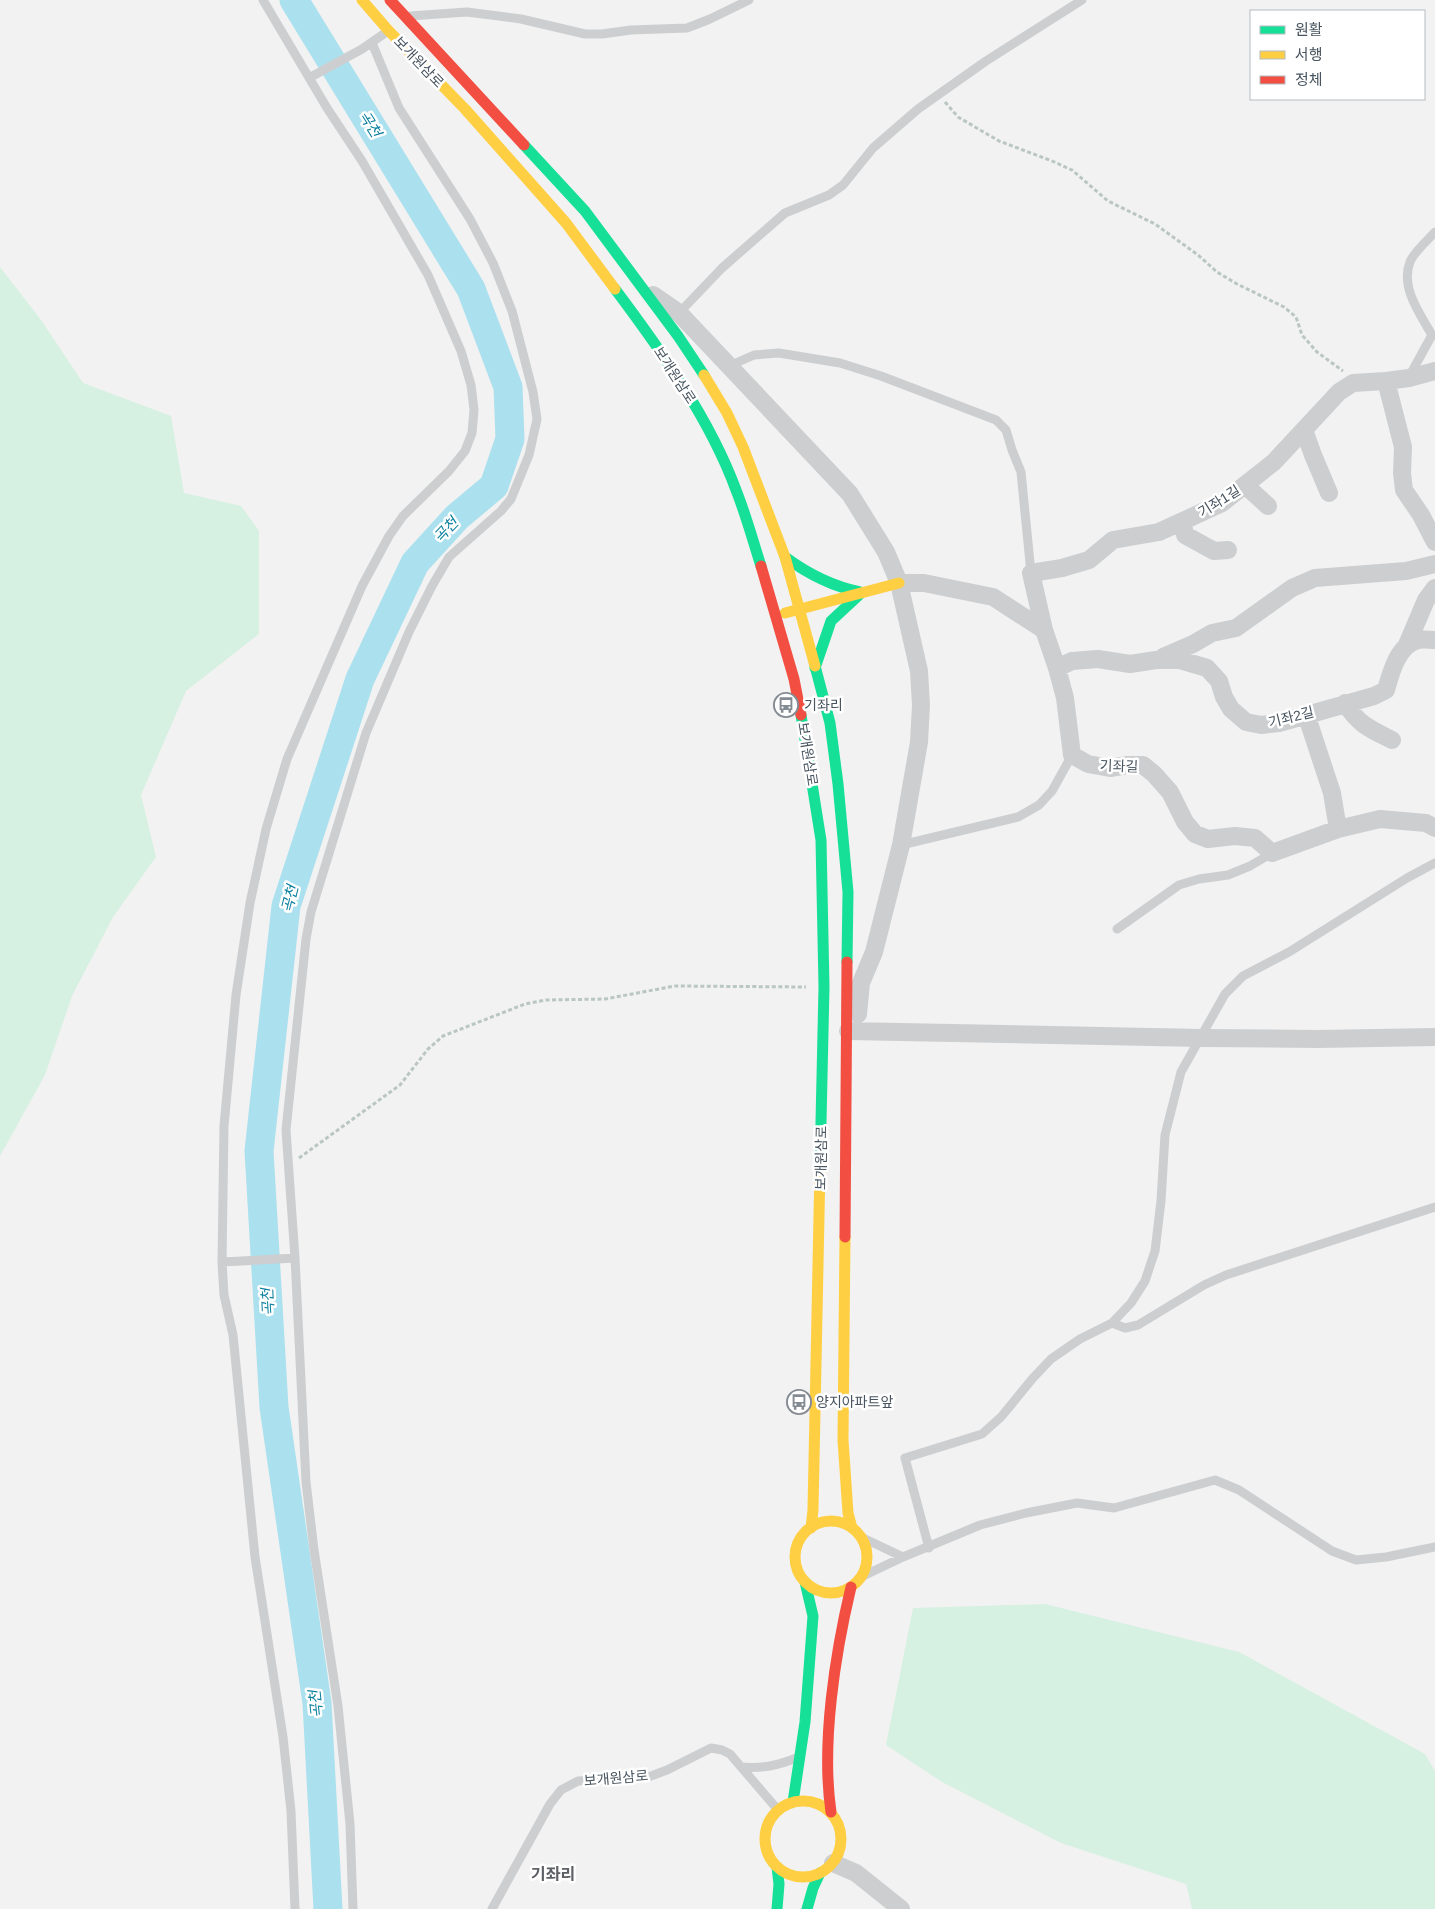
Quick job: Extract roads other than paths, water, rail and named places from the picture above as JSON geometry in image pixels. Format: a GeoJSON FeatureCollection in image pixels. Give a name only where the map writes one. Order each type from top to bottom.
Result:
{"type":"FeatureCollection","features":[{"type":"Feature","properties":{"kind":"main road","name":"보개원삼로"},"geometry":{"type":"LineString","coordinates":[[362,0],[388,30],[465,109],[566,223],[622,298],[687,392],[736,488],[776,615],[794,678],[806,739],[821,840],[824,987],[814,1480],[811,1528]]}},
{"type":"Feature","properties":{"kind":"main road","name":"보개원삼로"},"geometry":{"type":"LineString","coordinates":[[390,0],[585,211],[645,290],[707,379],[727,413],[743,447],[785,557],[830,723],[844,839],[848,892],[853,1032],[843,1440],[848,1513],[852,1528]]}},
{"type":"Feature","properties":{"kind":"main road"},"geometry":{"type":"LineString","coordinates":[[785,557],[807,574],[820,580],[844,589],[862,592]]}},
{"type":"Feature","properties":{"kind":"main road"},"geometry":{"type":"LineString","coordinates":[[776,615],[899,583]]}},
{"type":"Feature","properties":{"kind":"main road"},"geometry":{"type":"LineString","coordinates":[[815,668],[831,621],[862,592]]}},
{"type":"Feature","properties":{"kind":"main road"},"geometry":{"type":"LineString","coordinates":[[825,1522],[841,1522],[852,1528],[861,1537],[867,1553],[865,1570],[861,1577],[851,1587],[840,1592],[825,1593],[810,1587],[797,1569],[795,1553],[800,1539],[811,1528],[825,1522]]}},
{"type":"Feature","properties":{"kind":"main road"},"geometry":{"type":"LineString","coordinates":[[793,1802],[801,1756],[813,1616],[805,1582]]}},
{"type":"Feature","properties":{"kind":"main road"},"geometry":{"type":"LineString","coordinates":[[831,1812],[827,1770],[833,1692],[844,1615],[851,1587]]}},
{"type":"Feature","properties":{"kind":"main road"},"geometry":{"type":"LineString","coordinates":[[777,1909],[779,1884],[777,1867],[769,1854],[765,1840],[768,1823],[778,1810],[793,1802],[810,1801],[818,1803],[831,1812],[836,1818],[841,1833],[840,1849],[813,1888],[807,1909]]}},
{"type":"Feature","properties":{"kind":"main road"},"geometry":{"type":"LineString","coordinates":[[777,1867],[790,1875],[798,1876],[813,1876],[827,1868]]}},
{"type":"Feature","properties":{"kind":"street","name":"보개원삼로"},"geometry":{"type":"LineString","coordinates":[[645,290],[679,313],[850,494],[886,552],[899,583],[919,671],[919,742],[901,845],[874,952],[861,983],[853,1032]]}},
{"type":"Feature","properties":{"kind":"street"},"geometry":{"type":"LineString","coordinates":[[1435,371],[1409,378],[1386,381],[1403,447],[1402,473],[1404,490],[1435,542]]}},
{"type":"Feature","properties":{"kind":"street","name":"기좌1길"},"geometry":{"type":"LineString","coordinates":[[1031,573],[1062,568],[1089,560],[1114,540],[1159,532],[1222,503],[1274,462],[1339,392],[1353,383],[1386,381]]}},
{"type":"Feature","properties":{"kind":"street"},"geometry":{"type":"LineString","coordinates":[[1304,430],[1329,493]]}},
{"type":"Feature","properties":{"kind":"street"},"geometry":{"type":"LineString","coordinates":[[1245,485],[1268,506]]}},
{"type":"Feature","properties":{"kind":"street"},"geometry":{"type":"LineString","coordinates":[[1183,522],[1185,535],[1214,551],[1228,550]]}},
{"type":"Feature","properties":{"kind":"street"},"geometry":{"type":"LineString","coordinates":[[1156,660],[1193,644],[1212,633],[1236,628],[1292,588],[1315,578],[1406,571],[1435,564]]}},
{"type":"Feature","properties":{"kind":"street"},"geometry":{"type":"LineString","coordinates":[[1031,573],[1044,630],[1057,668],[1064,698],[1072,755]]}},
{"type":"Feature","properties":{"kind":"street"},"geometry":{"type":"LineString","coordinates":[[899,583],[924,582],[993,597],[1044,630]]}},
{"type":"Feature","properties":{"kind":"street","name":"기좌2길"},"geometry":{"type":"LineString","coordinates":[[1057,668],[1072,661],[1098,659],[1130,664],[1156,660],[1180,660],[1208,668],[1220,681],[1224,697],[1231,709],[1246,722],[1261,724],[1279,723],[1374,696],[1386,690],[1397,659],[1406,647],[1426,600],[1435,588]]}},
{"type":"Feature","properties":{"kind":"street"},"geometry":{"type":"LineString","coordinates":[[1406,647],[1418,640],[1435,640]]}},
{"type":"Feature","properties":{"kind":"street"},"geometry":{"type":"LineString","coordinates":[[1345,704],[1354,718],[1367,728],[1392,740]]}},
{"type":"Feature","properties":{"kind":"street"},"geometry":{"type":"LineString","coordinates":[[1306,714],[1332,793],[1338,829]]}},
{"type":"Feature","properties":{"kind":"street","name":"기좌길"},"geometry":{"type":"LineString","coordinates":[[1072,755],[1088,764],[1110,768],[1143,765],[1170,792],[1185,822],[1195,834],[1208,839],[1235,836],[1254,838],[1272,853]]}},
{"type":"Feature","properties":{"kind":"street"},"geometry":{"type":"LineString","coordinates":[[1272,853],[1338,829],[1380,819],[1426,823],[1435,828]]}},
{"type":"Feature","properties":{"kind":"street"},"geometry":{"type":"LineString","coordinates":[[853,1032],[1201,1038],[1435,1037]]}},
{"type":"Feature","properties":{"kind":"street"},"geometry":{"type":"LineString","coordinates":[[827,1868],[856,1873],[901,1909]]}},
{"type":"Feature","properties":{"kind":"lane"},"geometry":{"type":"LineString","coordinates":[[263,0],[326,108],[362,161],[428,275],[462,351],[471,385],[474,410],[472,433],[465,451],[449,471],[403,516],[389,536],[362,586],[287,759],[266,829],[250,904],[236,995],[224,1126],[222,1262],[224,1295],[233,1335],[255,1557],[283,1737],[291,1811],[295,1909]]}},
{"type":"Feature","properties":{"kind":"lane"},"geometry":{"type":"LineString","coordinates":[[405,16],[467,12],[521,19],[585,34],[602,34],[631,30],[687,28],[710,20],[750,0]]}},
{"type":"Feature","properties":{"kind":"lane"},"geometry":{"type":"LineString","coordinates":[[679,313],[722,268],[784,213],[829,195],[843,185],[873,148],[938,94],[1082,0]]}},
{"type":"Feature","properties":{"kind":"lane"},"geometry":{"type":"LineString","coordinates":[[309,78],[372,43],[388,30]]}},
{"type":"Feature","properties":{"kind":"lane"},"geometry":{"type":"LineString","coordinates":[[353,1909],[350,1824],[338,1706],[314,1550],[306,1482],[295,1258],[286,1130],[306,939],[311,912],[366,732],[409,632],[449,557],[501,511],[511,499],[529,455],[537,419],[534,392],[512,312],[493,263],[470,219],[399,108],[372,43]]}},
{"type":"Feature","properties":{"kind":"lane"},"geometry":{"type":"LineString","coordinates":[[1409,378],[1432,335],[1411,298],[1406,279],[1410,261],[1435,232]]}},
{"type":"Feature","properties":{"kind":"lane"},"geometry":{"type":"LineString","coordinates":[[729,366],[754,354],[779,353],[840,363],[881,376],[996,420],[1006,430],[1021,472],[1031,573]]}},
{"type":"Feature","properties":{"kind":"lane"},"geometry":{"type":"LineString","coordinates":[[901,845],[1018,817],[1039,805],[1052,791],[1072,755]]}},
{"type":"Feature","properties":{"kind":"lane"},"geometry":{"type":"LineString","coordinates":[[1117,929],[1179,885],[1228,874],[1250,866],[1272,853]]}},
{"type":"Feature","properties":{"kind":"lane"},"geometry":{"type":"LineString","coordinates":[[929,1548],[905,1458],[982,1434],[1001,1417],[1051,1359],[1080,1339],[1112,1323],[1131,1303],[1145,1281],[1155,1251],[1161,1201],[1165,1135],[1171,1105],[1181,1072],[1225,994],[1243,976],[1289,952],[1407,878],[1435,863]]}},
{"type":"Feature","properties":{"kind":"lane"},"geometry":{"type":"LineString","coordinates":[[1112,1323],[1125,1328],[1138,1325],[1204,1285],[1226,1275],[1435,1207]]}},
{"type":"Feature","properties":{"kind":"lane"},"geometry":{"type":"LineString","coordinates":[[222,1262],[295,1258]]}},
{"type":"Feature","properties":{"kind":"lane"},"geometry":{"type":"LineString","coordinates":[[861,1577],[903,1557],[929,1548],[980,1525],[1026,1513],[1077,1503],[1114,1508],[1214,1480],[1239,1490],[1332,1551],[1356,1560],[1386,1557],[1435,1547]]}},
{"type":"Feature","properties":{"kind":"lane"},"geometry":{"type":"LineString","coordinates":[[861,1537],[903,1557]]}},
{"type":"Feature","properties":{"kind":"lane","name":"보개원삼로"},"geometry":{"type":"LineString","coordinates":[[492,1909],[550,1804],[561,1790],[578,1781],[651,1776],[711,1748],[730,1754],[778,1810]]}},
{"type":"Feature","properties":{"kind":"lane"},"geometry":{"type":"LineString","coordinates":[[741,1767],[767,1768],[801,1756]]}},
{"type":"Feature","properties":{"kind":"waterway","name":"곡천"},"geometry":{"type":"LineString","coordinates":[[294,0],[471,289],[508,387],[510,439],[494,486],[457,517],[415,563],[360,679],[286,906],[259,1151],[274,1407],[317,1703],[328,1909]]}},
{"type":"Feature","properties":{"kind":"place","name":"기좌리"},"geometry":{"type":"Point","coordinates":[786,705]}},
{"type":"Feature","properties":{"kind":"place","name":"양지아파트앞"},"geometry":{"type":"Point","coordinates":[799,1402]}},
{"type":"Feature","properties":{"kind":"district","name":"기좌리"},"geometry":{"type":"Point","coordinates":[553,1874]}}]}
